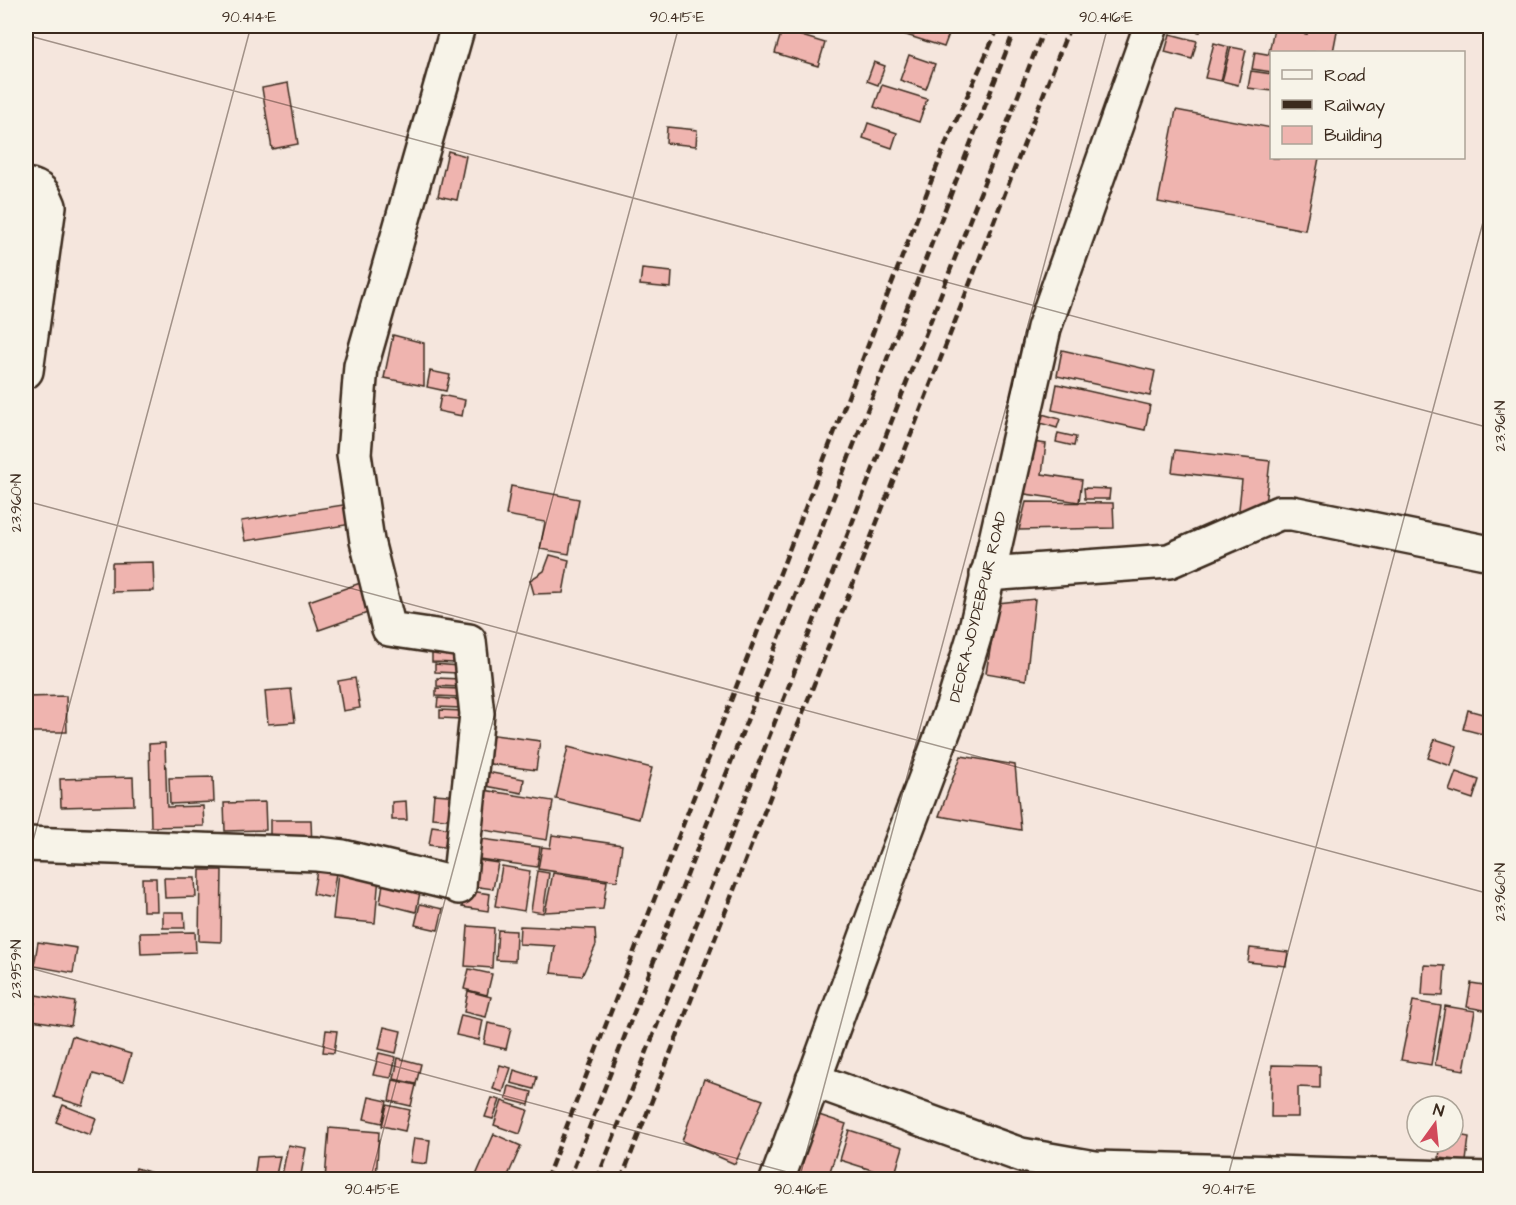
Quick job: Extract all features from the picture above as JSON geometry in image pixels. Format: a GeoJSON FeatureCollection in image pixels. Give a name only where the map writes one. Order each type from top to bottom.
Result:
{"type":"FeatureCollection","features":[{"type":"Feature","properties":{"kind":"street"},"geometry":{"type":"LineString","coordinates":[[26,844],[318,854],[343,857],[459,886],[477,714],[469,641],[389,629],[367,541],[354,454],[361,366],[458,26]]}},
{"type":"Feature","properties":{"kind":"street","name":"DEORA-JOYDEBPUR ROAD"},"geometry":{"type":"LineString","coordinates":[[777,1179],[953,706],[974,637],[1044,328],[1151,26]]}},
{"type":"Feature","properties":{"kind":"street"},"geometry":{"type":"LineString","coordinates":[[26,185],[34,186],[44,192],[49,206],[26,371]]}},
{"type":"Feature","properties":{"kind":"street"},"geometry":{"type":"LineString","coordinates":[[987,574],[1169,561],[1279,513],[1292,513],[1491,553]]}},
{"type":"Feature","properties":{"kind":"street"},"geometry":{"type":"LineString","coordinates":[[813,1080],[1021,1155],[1095,1168],[1491,1179]]}},
{"type":"Feature","properties":{"kind":"building"},"geometry":{"type":"Polygon","coordinates":[[[902,26],[952,26],[944,47],[900,33],[902,26]]]}},
{"type":"Feature","properties":{"kind":"building"},"geometry":{"type":"Polygon","coordinates":[[[1174,26],[1202,26],[1200,32],[1174,26]]]}},
{"type":"Feature","properties":{"kind":"building"},"geometry":{"type":"Polygon","coordinates":[[[1308,26],[1338,26],[1333,51],[1270,51],[1269,53],[1274,28],[1307,34],[1308,26]]]}},
{"type":"Feature","properties":{"kind":"building"},"geometry":{"type":"Polygon","coordinates":[[[782,30],[825,43],[818,66],[775,53],[782,30]]]}},
{"type":"Feature","properties":{"kind":"building"},"geometry":{"type":"Polygon","coordinates":[[[1170,34],[1197,41],[1192,59],[1165,52],[1170,34]]]}},
{"type":"Feature","properties":{"kind":"building"},"geometry":{"type":"Polygon","coordinates":[[[1214,43],[1229,47],[1221,81],[1205,78],[1214,43]]]}},
{"type":"Feature","properties":{"kind":"building"},"geometry":{"type":"Polygon","coordinates":[[[1231,47],[1246,50],[1238,85],[1222,81],[1231,47]]]}},
{"type":"Feature","properties":{"kind":"building"},"geometry":{"type":"Polygon","coordinates":[[[1255,52],[1270,55],[1270,72],[1252,69],[1255,52]]]}},
{"type":"Feature","properties":{"kind":"building"},"geometry":{"type":"Polygon","coordinates":[[[909,55],[935,64],[926,89],[900,80],[909,55]]]}},
{"type":"Feature","properties":{"kind":"building"},"geometry":{"type":"Polygon","coordinates":[[[874,62],[885,66],[878,85],[867,81],[874,62]]]}},
{"type":"Feature","properties":{"kind":"building"},"geometry":{"type":"Polygon","coordinates":[[[1251,71],[1270,74],[1270,91],[1248,88],[1251,71]]]}},
{"type":"Feature","properties":{"kind":"building"},"geometry":{"type":"Polygon","coordinates":[[[288,83],[298,144],[272,149],[262,88],[288,83]]]}},
{"type":"Feature","properties":{"kind":"building"},"geometry":{"type":"Polygon","coordinates":[[[882,85],[927,99],[919,122],[874,107],[882,85]]]}},
{"type":"Feature","properties":{"kind":"building"},"geometry":{"type":"Polygon","coordinates":[[[1176,110],[1270,128],[1270,159],[1319,159],[1305,230],[1158,202],[1176,110]]]}},
{"type":"Feature","properties":{"kind":"building"},"geometry":{"type":"Polygon","coordinates":[[[868,123],[897,133],[892,148],[863,138],[868,123]]]}},
{"type":"Feature","properties":{"kind":"building"},"geometry":{"type":"Polygon","coordinates":[[[667,127],[697,130],[696,146],[666,143],[667,127]]]}},
{"type":"Feature","properties":{"kind":"building"},"geometry":{"type":"Polygon","coordinates":[[[448,151],[466,156],[457,200],[438,196],[448,151]]]}},
{"type":"Feature","properties":{"kind":"building"},"geometry":{"type":"Polygon","coordinates":[[[642,269],[672,272],[671,288],[640,285],[642,269]]]}},
{"type":"Feature","properties":{"kind":"building"},"geometry":{"type":"Polygon","coordinates":[[[393,335],[424,343],[424,386],[384,378],[393,335]]]}},
{"type":"Feature","properties":{"kind":"building"},"geometry":{"type":"Polygon","coordinates":[[[1062,350],[1155,371],[1150,396],[1057,376],[1062,350]]]}},
{"type":"Feature","properties":{"kind":"building"},"geometry":{"type":"Polygon","coordinates":[[[430,371],[450,375],[446,391],[427,387],[430,371]]]}},
{"type":"Feature","properties":{"kind":"building"},"geometry":{"type":"Polygon","coordinates":[[[1057,384],[1150,405],[1145,430],[1052,410],[1057,384]]]}},
{"type":"Feature","properties":{"kind":"building"},"geometry":{"type":"Polygon","coordinates":[[[441,395],[465,400],[462,416],[438,411],[441,395]]]}},
{"type":"Feature","properties":{"kind":"building"},"geometry":{"type":"Polygon","coordinates":[[[1042,414],[1060,419],[1057,428],[1040,423],[1042,414]]]}},
{"type":"Feature","properties":{"kind":"building"},"geometry":{"type":"Polygon","coordinates":[[[1058,433],[1076,437],[1074,446],[1056,442],[1058,433]]]}},
{"type":"Feature","properties":{"kind":"building"},"geometry":{"type":"Polygon","coordinates":[[[1026,441],[1046,444],[1042,474],[1082,480],[1079,502],[1019,493],[1026,441]]]}},
{"type":"Feature","properties":{"kind":"building"},"geometry":{"type":"Polygon","coordinates":[[[1175,450],[1270,461],[1264,513],[1249,518],[1239,509],[1242,480],[1172,472],[1175,450]]]}},
{"type":"Feature","properties":{"kind":"building"},"geometry":{"type":"Polygon","coordinates":[[[511,486],[579,499],[569,554],[540,549],[545,522],[506,515],[511,486]]]}},
{"type":"Feature","properties":{"kind":"building"},"geometry":{"type":"Polygon","coordinates":[[[1084,488],[1110,489],[1109,499],[1085,499],[1084,488]]]}},
{"type":"Feature","properties":{"kind":"building"},"geometry":{"type":"Polygon","coordinates":[[[1026,502],[1113,503],[1114,528],[1019,530],[1026,502]]]}},
{"type":"Feature","properties":{"kind":"building"},"geometry":{"type":"Polygon","coordinates":[[[349,504],[352,524],[245,541],[241,521],[349,504]]]}},
{"type":"Feature","properties":{"kind":"building"},"geometry":{"type":"Polygon","coordinates":[[[550,555],[569,560],[563,593],[534,594],[530,580],[544,571],[550,555]]]}},
{"type":"Feature","properties":{"kind":"building"},"geometry":{"type":"Polygon","coordinates":[[[153,562],[154,591],[112,592],[112,563],[153,562]]]}},
{"type":"Feature","properties":{"kind":"building"},"geometry":{"type":"Polygon","coordinates":[[[366,581],[376,610],[319,630],[309,601],[366,581]]]}},
{"type":"Feature","properties":{"kind":"building"},"geometry":{"type":"Polygon","coordinates":[[[1035,599],[1026,680],[986,673],[998,603],[1035,599]]]}},
{"type":"Feature","properties":{"kind":"building"},"geometry":{"type":"Polygon","coordinates":[[[432,653],[456,654],[456,663],[432,662],[432,653]]]}},
{"type":"Feature","properties":{"kind":"building"},"geometry":{"type":"Polygon","coordinates":[[[435,664],[458,666],[458,673],[435,672],[435,664]]]}},
{"type":"Feature","properties":{"kind":"building"},"geometry":{"type":"Polygon","coordinates":[[[355,678],[360,708],[343,711],[338,681],[355,678]]]}},
{"type":"Feature","properties":{"kind":"building"},"geometry":{"type":"Polygon","coordinates":[[[437,678],[460,679],[460,687],[437,686],[437,678]]]}},
{"type":"Feature","properties":{"kind":"building"},"geometry":{"type":"Polygon","coordinates":[[[436,688],[459,689],[459,697],[436,696],[436,688]]]}},
{"type":"Feature","properties":{"kind":"building"},"geometry":{"type":"Polygon","coordinates":[[[291,689],[295,722],[268,724],[265,691],[291,689]]]}},
{"type":"Feature","properties":{"kind":"building"},"geometry":{"type":"Polygon","coordinates":[[[66,696],[67,732],[26,732],[26,697],[66,696]]]}},
{"type":"Feature","properties":{"kind":"building"},"geometry":{"type":"Polygon","coordinates":[[[438,698],[461,700],[461,708],[437,707],[438,698]]]}},
{"type":"Feature","properties":{"kind":"building"},"geometry":{"type":"Polygon","coordinates":[[[440,710],[463,711],[462,719],[440,718],[440,710]]]}},
{"type":"Feature","properties":{"kind":"building"},"geometry":{"type":"Polygon","coordinates":[[[1468,710],[1490,716],[1490,736],[1463,729],[1468,710]]]}},
{"type":"Feature","properties":{"kind":"building"},"geometry":{"type":"Polygon","coordinates":[[[487,734],[540,741],[536,770],[483,763],[487,734]]]}},
{"type":"Feature","properties":{"kind":"building"},"geometry":{"type":"Polygon","coordinates":[[[1435,739],[1457,746],[1451,766],[1428,758],[1435,739]]]}},
{"type":"Feature","properties":{"kind":"building"},"geometry":{"type":"Polygon","coordinates":[[[165,743],[167,807],[203,806],[204,826],[151,827],[149,744],[165,743]]]}},
{"type":"Feature","properties":{"kind":"building"},"geometry":{"type":"Polygon","coordinates":[[[568,747],[652,768],[639,819],[556,799],[568,747]]]}},
{"type":"Feature","properties":{"kind":"building"},"geometry":{"type":"Polygon","coordinates":[[[961,756],[1015,765],[1021,830],[939,816],[961,756]]]}},
{"type":"Feature","properties":{"kind":"building"},"geometry":{"type":"Polygon","coordinates":[[[482,771],[524,779],[522,793],[480,785],[482,771]]]}},
{"type":"Feature","properties":{"kind":"building"},"geometry":{"type":"Polygon","coordinates":[[[1456,772],[1479,780],[1473,799],[1449,791],[1456,772]]]}},
{"type":"Feature","properties":{"kind":"building"},"geometry":{"type":"Polygon","coordinates":[[[133,777],[134,805],[61,807],[60,779],[133,777]]]}},
{"type":"Feature","properties":{"kind":"building"},"geometry":{"type":"Polygon","coordinates":[[[213,777],[214,802],[170,804],[169,778],[213,777]]]}},
{"type":"Feature","properties":{"kind":"building"},"geometry":{"type":"Polygon","coordinates":[[[483,790],[553,801],[547,840],[477,829],[483,790]]]}},
{"type":"Feature","properties":{"kind":"building"},"geometry":{"type":"Polygon","coordinates":[[[434,794],[461,796],[459,820],[432,818],[434,794]]]}},
{"type":"Feature","properties":{"kind":"building"},"geometry":{"type":"Polygon","coordinates":[[[406,801],[407,820],[392,820],[392,802],[406,801]]]}},
{"type":"Feature","properties":{"kind":"building"},"geometry":{"type":"Polygon","coordinates":[[[265,802],[266,830],[225,831],[224,803],[265,802]]]}},
{"type":"Feature","properties":{"kind":"building"},"geometry":{"type":"Polygon","coordinates":[[[270,820],[311,820],[312,849],[270,849],[270,820]]]}},
{"type":"Feature","properties":{"kind":"building"},"geometry":{"type":"Polygon","coordinates":[[[432,826],[460,830],[457,849],[429,845],[432,826]]]}},
{"type":"Feature","properties":{"kind":"building"},"geometry":{"type":"Polygon","coordinates":[[[552,835],[622,845],[617,881],[538,869],[542,847],[550,848],[552,835]]]}},
{"type":"Feature","properties":{"kind":"building"},"geometry":{"type":"Polygon","coordinates":[[[482,839],[540,847],[537,867],[479,859],[482,839]]]}},
{"type":"Feature","properties":{"kind":"building"},"geometry":{"type":"Polygon","coordinates":[[[470,859],[498,863],[493,889],[466,885],[470,859]]]}},
{"type":"Feature","properties":{"kind":"building"},"geometry":{"type":"Polygon","coordinates":[[[502,866],[530,871],[524,911],[495,906],[502,866]]]}},
{"type":"Feature","properties":{"kind":"building"},"geometry":{"type":"Polygon","coordinates":[[[200,870],[222,870],[221,942],[199,941],[200,870]]]}},
{"type":"Feature","properties":{"kind":"building"},"geometry":{"type":"Polygon","coordinates":[[[317,870],[336,873],[332,898],[313,894],[317,870]]]}},
{"type":"Feature","properties":{"kind":"building"},"geometry":{"type":"Polygon","coordinates":[[[537,871],[549,873],[543,913],[531,911],[537,871]]]}},
{"type":"Feature","properties":{"kind":"building"},"geometry":{"type":"Polygon","coordinates":[[[338,872],[379,876],[375,923],[333,919],[338,872]]]}},
{"type":"Feature","properties":{"kind":"building"},"geometry":{"type":"Polygon","coordinates":[[[553,873],[607,881],[603,909],[545,912],[553,873]]]}},
{"type":"Feature","properties":{"kind":"building"},"geometry":{"type":"Polygon","coordinates":[[[384,877],[421,888],[416,912],[380,903],[384,877]]]}},
{"type":"Feature","properties":{"kind":"building"},"geometry":{"type":"Polygon","coordinates":[[[142,878],[156,878],[157,911],[143,911],[142,878]]]}},
{"type":"Feature","properties":{"kind":"building"},"geometry":{"type":"Polygon","coordinates":[[[164,878],[195,878],[196,897],[165,898],[164,878]]]}},
{"type":"Feature","properties":{"kind":"building"},"geometry":{"type":"Polygon","coordinates":[[[464,890],[490,894],[488,911],[462,907],[464,890]]]}},
{"type":"Feature","properties":{"kind":"building"},"geometry":{"type":"Polygon","coordinates":[[[420,904],[443,909],[438,930],[415,925],[420,904]]]}},
{"type":"Feature","properties":{"kind":"building"},"geometry":{"type":"Polygon","coordinates":[[[163,912],[184,912],[185,928],[163,928],[163,912]]]}},
{"type":"Feature","properties":{"kind":"building"},"geometry":{"type":"Polygon","coordinates":[[[468,926],[494,928],[492,968],[465,966],[468,926]]]}},
{"type":"Feature","properties":{"kind":"building"},"geometry":{"type":"Polygon","coordinates":[[[520,926],[595,929],[596,945],[582,976],[551,973],[555,946],[519,944],[520,926]]]}},
{"type":"Feature","properties":{"kind":"building"},"geometry":{"type":"Polygon","coordinates":[[[498,930],[516,931],[515,961],[496,960],[498,930]]]}},
{"type":"Feature","properties":{"kind":"building"},"geometry":{"type":"Polygon","coordinates":[[[195,932],[196,952],[141,954],[140,933],[195,932]]]}},
{"type":"Feature","properties":{"kind":"building"},"geometry":{"type":"Polygon","coordinates":[[[38,942],[77,948],[73,973],[34,966],[38,942]]]}},
{"type":"Feature","properties":{"kind":"building"},"geometry":{"type":"Polygon","coordinates":[[[1250,948],[1288,952],[1286,966],[1248,962],[1250,948]]]}},
{"type":"Feature","properties":{"kind":"building"},"geometry":{"type":"Polygon","coordinates":[[[1424,965],[1445,966],[1443,996],[1422,995],[1424,965]]]}},
{"type":"Feature","properties":{"kind":"building"},"geometry":{"type":"Polygon","coordinates":[[[469,969],[492,974],[487,995],[464,989],[469,969]]]}},
{"type":"Feature","properties":{"kind":"building"},"geometry":{"type":"Polygon","coordinates":[[[1471,983],[1490,986],[1490,1011],[1467,1007],[1471,983]]]}},
{"type":"Feature","properties":{"kind":"building"},"geometry":{"type":"Polygon","coordinates":[[[468,991],[491,997],[486,1017],[464,1012],[468,991]]]}},
{"type":"Feature","properties":{"kind":"building"},"geometry":{"type":"Polygon","coordinates":[[[36,995],[75,1002],[71,1026],[32,1020],[36,995]]]}},
{"type":"Feature","properties":{"kind":"building"},"geometry":{"type":"Polygon","coordinates":[[[1413,1001],[1441,1006],[1431,1065],[1401,1060],[1413,1001]]]}},
{"type":"Feature","properties":{"kind":"building"},"geometry":{"type":"Polygon","coordinates":[[[1445,1006],[1475,1011],[1464,1070],[1435,1065],[1445,1006]]]}},
{"type":"Feature","properties":{"kind":"building"},"geometry":{"type":"Polygon","coordinates":[[[461,1015],[483,1020],[479,1040],[456,1035],[461,1015]]]}},
{"type":"Feature","properties":{"kind":"building"},"geometry":{"type":"Polygon","coordinates":[[[488,1023],[511,1028],[506,1049],[484,1044],[488,1023]]]}},
{"type":"Feature","properties":{"kind":"building"},"geometry":{"type":"Polygon","coordinates":[[[384,1027],[401,1031],[396,1053],[379,1049],[384,1027]]]}},
{"type":"Feature","properties":{"kind":"building"},"geometry":{"type":"Polygon","coordinates":[[[326,1030],[337,1031],[334,1053],[323,1052],[326,1030]]]}},
{"type":"Feature","properties":{"kind":"building"},"geometry":{"type":"Polygon","coordinates":[[[72,1036],[131,1054],[123,1082],[93,1074],[83,1106],[54,1097],[72,1036]]]}},
{"type":"Feature","properties":{"kind":"building"},"geometry":{"type":"Polygon","coordinates":[[[379,1053],[396,1057],[391,1078],[373,1075],[379,1053]]]}},
{"type":"Feature","properties":{"kind":"building"},"geometry":{"type":"Polygon","coordinates":[[[398,1058],[421,1064],[416,1084],[394,1079],[398,1058]]]}},
{"type":"Feature","properties":{"kind":"building"},"geometry":{"type":"Polygon","coordinates":[[[500,1065],[511,1068],[503,1092],[493,1089],[500,1065]]]}},
{"type":"Feature","properties":{"kind":"building"},"geometry":{"type":"Polygon","coordinates":[[[1272,1065],[1320,1066],[1320,1088],[1298,1087],[1298,1117],[1271,1117],[1272,1065]]]}},
{"type":"Feature","properties":{"kind":"building"},"geometry":{"type":"Polygon","coordinates":[[[514,1070],[537,1077],[534,1089],[511,1083],[514,1070]]]}},
{"type":"Feature","properties":{"kind":"building"},"geometry":{"type":"Polygon","coordinates":[[[704,1079],[763,1100],[735,1164],[682,1141],[704,1079]]]}},
{"type":"Feature","properties":{"kind":"building"},"geometry":{"type":"Polygon","coordinates":[[[393,1080],[416,1085],[411,1106],[389,1101],[393,1080]]]}},
{"type":"Feature","properties":{"kind":"building"},"geometry":{"type":"Polygon","coordinates":[[[509,1086],[532,1092],[529,1105],[506,1099],[509,1086]]]}},
{"type":"Feature","properties":{"kind":"building"},"geometry":{"type":"Polygon","coordinates":[[[369,1097],[387,1101],[382,1123],[364,1119],[369,1097]]]}},
{"type":"Feature","properties":{"kind":"building"},"geometry":{"type":"Polygon","coordinates":[[[492,1098],[500,1100],[493,1119],[485,1117],[492,1098]]]}},
{"type":"Feature","properties":{"kind":"building"},"geometry":{"type":"Polygon","coordinates":[[[502,1101],[528,1110],[520,1134],[494,1125],[502,1101]]]}},
{"type":"Feature","properties":{"kind":"building"},"geometry":{"type":"Polygon","coordinates":[[[63,1105],[96,1118],[90,1135],[56,1122],[63,1105]]]}},
{"type":"Feature","properties":{"kind":"building"},"geometry":{"type":"Polygon","coordinates":[[[387,1105],[410,1110],[405,1131],[382,1126],[387,1105]]]}},
{"type":"Feature","properties":{"kind":"building"},"geometry":{"type":"Polygon","coordinates":[[[816,1114],[846,1124],[827,1180],[794,1180],[816,1114]]]}},
{"type":"Feature","properties":{"kind":"building"},"geometry":{"type":"Polygon","coordinates":[[[329,1128],[379,1132],[376,1180],[325,1180],[329,1128]]]}},
{"type":"Feature","properties":{"kind":"building"},"geometry":{"type":"Polygon","coordinates":[[[849,1130],[903,1147],[894,1177],[840,1160],[849,1130]]]}},
{"type":"Feature","properties":{"kind":"building"},"geometry":{"type":"Polygon","coordinates":[[[494,1134],[521,1146],[506,1180],[474,1180],[494,1134]]]}},
{"type":"Feature","properties":{"kind":"building"},"geometry":{"type":"Polygon","coordinates":[[[1465,1136],[1469,1137],[1466,1161],[1439,1158],[1440,1154],[1465,1154],[1465,1136]]]}},
{"type":"Feature","properties":{"kind":"building"},"geometry":{"type":"Polygon","coordinates":[[[414,1138],[430,1140],[427,1164],[410,1162],[414,1138]]]}},
{"type":"Feature","properties":{"kind":"building"},"geometry":{"type":"Polygon","coordinates":[[[288,1145],[306,1148],[300,1180],[281,1180],[288,1145]]]}},
{"type":"Feature","properties":{"kind":"building"},"geometry":{"type":"Polygon","coordinates":[[[280,1156],[275,1180],[254,1180],[257,1157],[280,1156]]]}},
{"type":"Feature","properties":{"kind":"building"},"geometry":{"type":"Polygon","coordinates":[[[136,1168],[175,1180],[132,1180],[136,1168]]]}},
{"type":"Feature","properties":{"kind":"railway"},"geometry":{"type":"LineString","coordinates":[[546,1180],[946,143],[999,26]]}},
{"type":"Feature","properties":{"kind":"railway"},"geometry":{"type":"LineString","coordinates":[[569,1180],[1016,26]]}},
{"type":"Feature","properties":{"kind":"railway"},"geometry":{"type":"LineString","coordinates":[[597,1180],[1045,26]]}},
{"type":"Feature","properties":{"kind":"railway"},"geometry":{"type":"LineString","coordinates":[[621,1180],[1070,26]]}}]}
